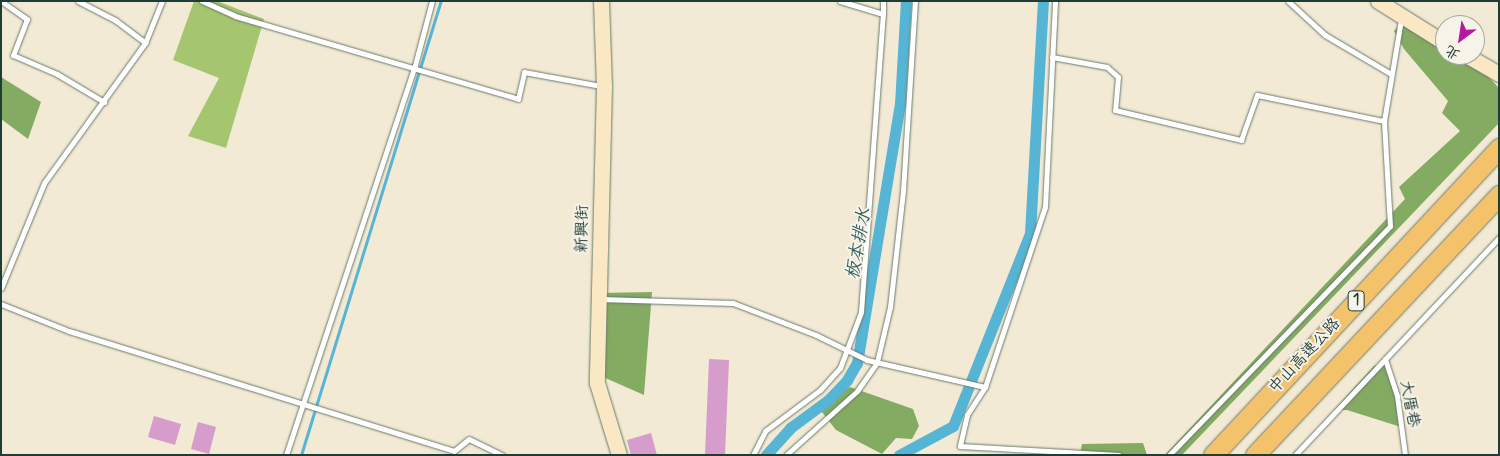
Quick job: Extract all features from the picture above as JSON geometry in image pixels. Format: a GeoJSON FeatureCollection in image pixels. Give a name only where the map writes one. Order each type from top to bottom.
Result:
{"type":"FeatureCollection","features":[{"type":"Feature","properties":{"kind":"highway","name":"中山高速公路"},"geometry":{"type":"LineString","coordinates":[[1213,455],[1499,148]]}},
{"type":"Feature","properties":{"kind":"highway","name":"中山高速公路"},"geometry":{"type":"LineString","coordinates":[[1255,455],[1499,195]]}},
{"type":"Feature","properties":{"kind":"street","name":"新興街"},"geometry":{"type":"LineString","coordinates":[[601,1],[604,86],[597,382],[600,400],[619,455]]}},
{"type":"Feature","properties":{"kind":"street"},"geometry":{"type":"LineString","coordinates":[[1378,1],[1435,37]]}},
{"type":"Feature","properties":{"kind":"street"},"geometry":{"type":"LineString","coordinates":[[1483,65],[1499,74]]}},
{"type":"Feature","properties":{"kind":"lane"},"geometry":{"type":"LineString","coordinates":[[1,1],[26,20],[13,55],[57,74],[104,102]]}},
{"type":"Feature","properties":{"kind":"lane"},"geometry":{"type":"LineString","coordinates":[[78,1],[115,20],[146,43]]}},
{"type":"Feature","properties":{"kind":"lane"},"geometry":{"type":"LineString","coordinates":[[1,288],[44,182],[146,43],[162,1]]}},
{"type":"Feature","properties":{"kind":"lane"},"geometry":{"type":"LineString","coordinates":[[202,1],[235,16],[518,99],[524,72],[604,86]]}},
{"type":"Feature","properties":{"kind":"lane"},"geometry":{"type":"LineString","coordinates":[[286,455],[301,404],[414,69],[432,1]]}},
{"type":"Feature","properties":{"kind":"lane"},"geometry":{"type":"LineString","coordinates":[[840,1],[884,14]]}},
{"type":"Feature","properties":{"kind":"lane"},"geometry":{"type":"LineString","coordinates":[[753,455],[766,431],[820,390],[840,368],[848,351],[861,312],[884,14],[883,1]]}},
{"type":"Feature","properties":{"kind":"lane"},"geometry":{"type":"LineString","coordinates":[[786,455],[857,391],[877,362],[890,307],[903,191],[915,1]]}},
{"type":"Feature","properties":{"kind":"lane"},"geometry":{"type":"LineString","coordinates":[[1055,1],[1042,225],[985,387],[967,415],[960,446],[1120,455]]}},
{"type":"Feature","properties":{"kind":"lane"},"geometry":{"type":"LineString","coordinates":[[1288,1],[1325,35],[1391,74]]}},
{"type":"Feature","properties":{"kind":"lane"},"geometry":{"type":"LineString","coordinates":[[1169,455],[1390,226],[1384,121],[1401,17],[1391,1]]}},
{"type":"Feature","properties":{"kind":"lane"},"geometry":{"type":"LineString","coordinates":[[1052,57],[1107,67],[1118,76],[1115,110],[1241,140],[1257,95],[1384,121]]}},
{"type":"Feature","properties":{"kind":"lane"},"geometry":{"type":"LineString","coordinates":[[1295,455],[1499,238]]}},
{"type":"Feature","properties":{"kind":"lane"},"geometry":{"type":"LineString","coordinates":[[599,299],[733,303],[877,362],[985,387]]}},
{"type":"Feature","properties":{"kind":"lane"},"geometry":{"type":"LineString","coordinates":[[1,304],[69,331],[456,453],[469,439],[502,455]]}},
{"type":"Feature","properties":{"kind":"lane","name":"大厝巷"},"geometry":{"type":"LineString","coordinates":[[1385,359],[1397,396],[1405,455]]}},
{"type":"Feature","properties":{"kind":"green space"},"geometry":{"type":"Polygon","coordinates":[[[194,1],[217,1],[264,19],[226,148],[188,136],[219,78],[173,60],[194,1]]]}},
{"type":"Feature","properties":{"kind":"green space"},"geometry":{"type":"Polygon","coordinates":[[[1402,22],[1435,41],[1435,65],[1475,65],[1480,68],[1498,87],[1499,123],[1182,455],[1165,455],[1405,199],[1399,187],[1460,131],[1442,113],[1448,101],[1404,49],[1394,31],[1402,22]]]}},
{"type":"Feature","properties":{"kind":"green space"},"geometry":{"type":"Polygon","coordinates":[[[1,77],[41,102],[28,139],[1,119],[1,77]]]}},
{"type":"Feature","properties":{"kind":"green space"},"geometry":{"type":"Polygon","coordinates":[[[652,292],[644,395],[594,373],[598,293],[652,292]]]}},
{"type":"Feature","properties":{"kind":"green space"},"geometry":{"type":"Polygon","coordinates":[[[1384,364],[1391,369],[1401,427],[1347,410],[1334,410],[1374,366],[1384,364]]]}},
{"type":"Feature","properties":{"kind":"green space"},"geometry":{"type":"Polygon","coordinates":[[[850,387],[913,409],[919,426],[912,439],[896,438],[882,454],[836,430],[818,407],[850,387]]]}},
{"type":"Feature","properties":{"kind":"green space"},"geometry":{"type":"Polygon","coordinates":[[[1143,443],[1147,455],[1080,455],[1082,444],[1143,443]]]}},
{"type":"Feature","properties":{"kind":"building"},"geometry":{"type":"Polygon","coordinates":[[[709,359],[729,360],[725,455],[705,455],[709,359]]]}},
{"type":"Feature","properties":{"kind":"building"},"geometry":{"type":"Polygon","coordinates":[[[154,416],[181,424],[175,445],[148,437],[154,416]]]}},
{"type":"Feature","properties":{"kind":"building"},"geometry":{"type":"Polygon","coordinates":[[[198,422],[216,427],[209,454],[191,449],[198,422]]]}},
{"type":"Feature","properties":{"kind":"building"},"geometry":{"type":"Polygon","coordinates":[[[651,433],[657,455],[631,455],[627,440],[651,433]]]}},
{"type":"Feature","properties":{"kind":"waterway"},"geometry":{"type":"LineString","coordinates":[[301,455],[441,1]]}},
{"type":"Feature","properties":{"kind":"waterway","name":"板本排水"},"geometry":{"type":"LineString","coordinates":[[766,455],[790,428],[828,400],[847,380],[857,363],[900,104],[906,1]]}},
{"type":"Feature","properties":{"kind":"waterway"},"geometry":{"type":"LineString","coordinates":[[899,455],[953,426],[1030,233],[1043,1]]}}]}
